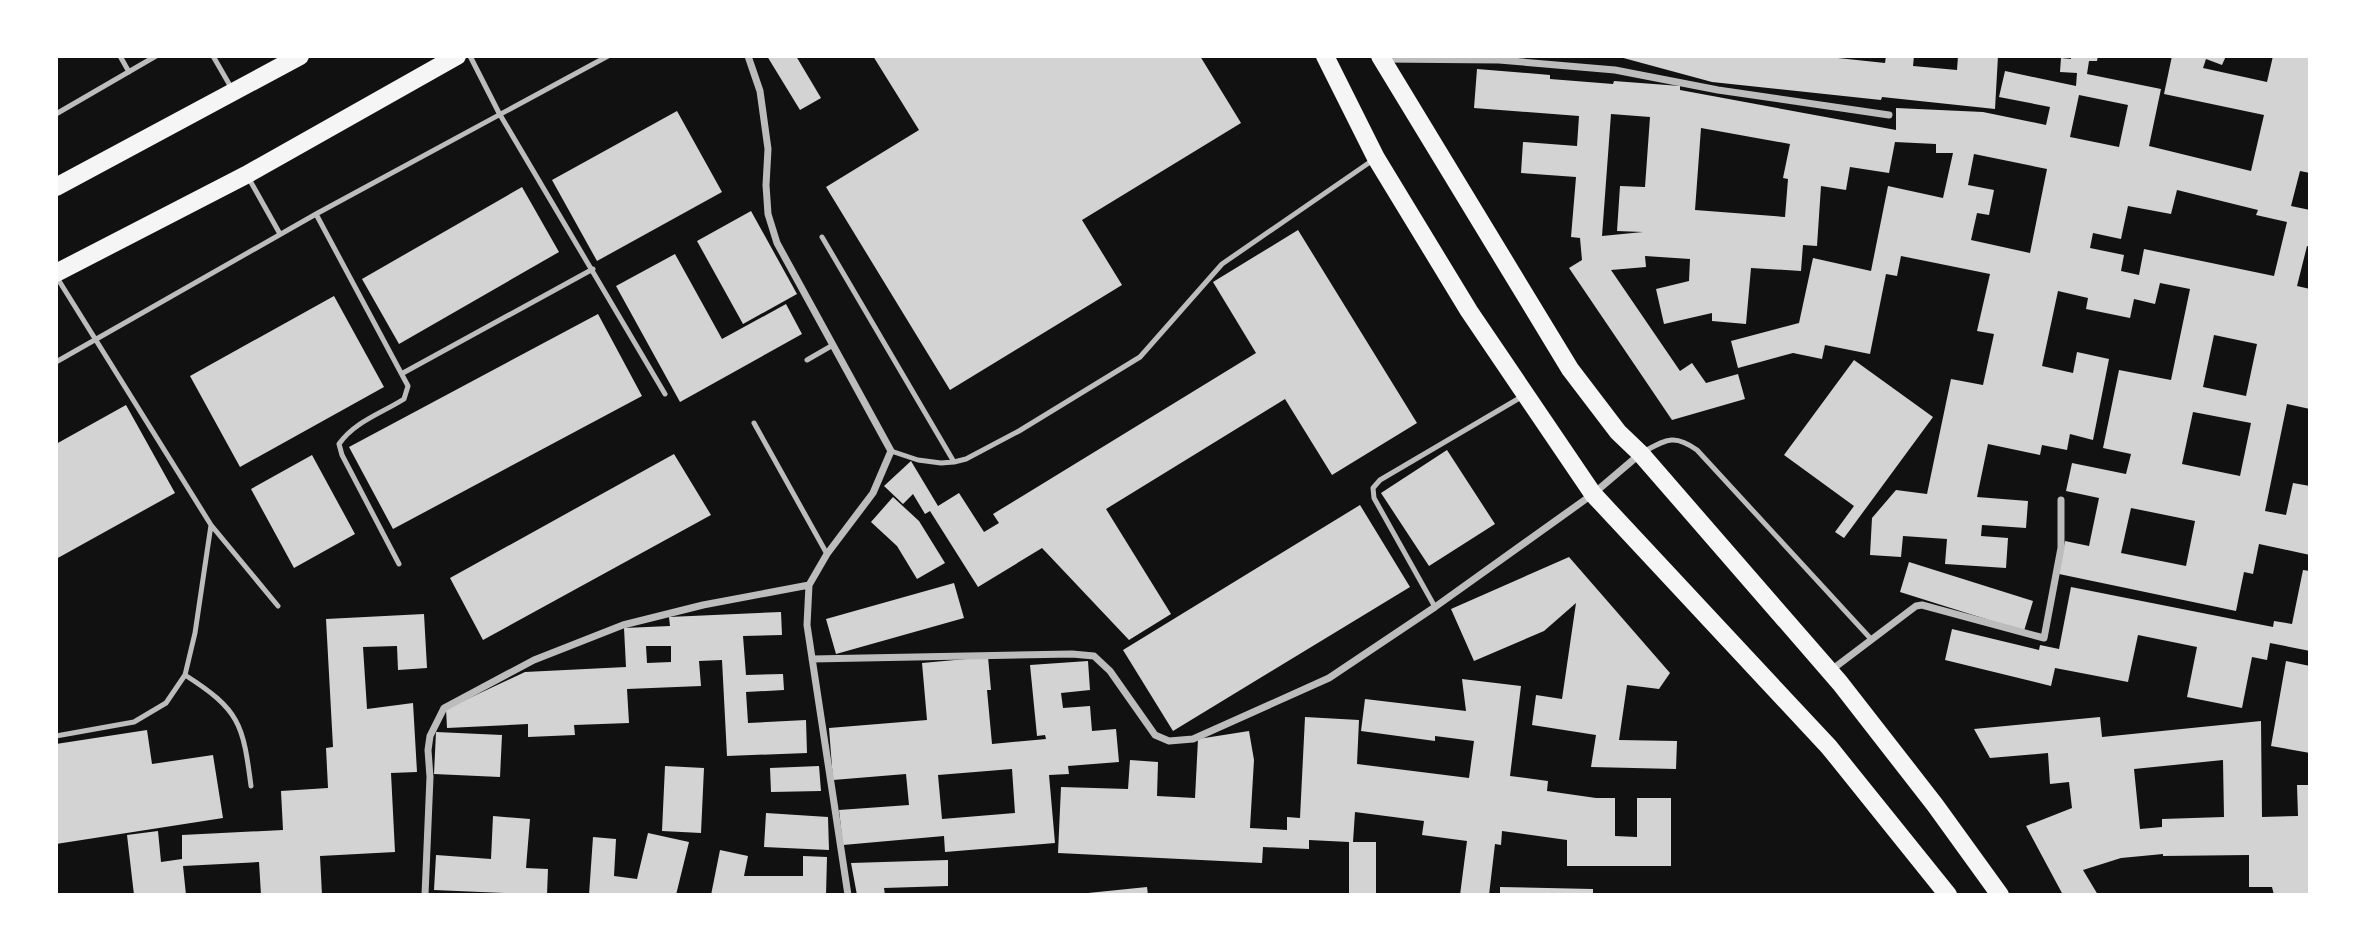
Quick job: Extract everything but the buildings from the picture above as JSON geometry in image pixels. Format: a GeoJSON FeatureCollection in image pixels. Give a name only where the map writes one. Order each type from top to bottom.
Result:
{"type":"FeatureCollection","features":[{"type":"Feature","properties":{"kind":"main road"},"geometry":{"type":"LineString","coordinates":[[56,187],[300,56]]}},
{"type":"Feature","properties":{"kind":"main road"},"geometry":{"type":"LineString","coordinates":[[56,274],[246,175],[457,56]]}},
{"type":"Feature","properties":{"kind":"main road"},"geometry":{"type":"LineString","coordinates":[[1325,56],[1376,158],[1469,311],[1593,494],[1829,747],[1948,895]]}},
{"type":"Feature","properties":{"kind":"main road"},"geometry":{"type":"LineString","coordinates":[[1381,58],[1570,369],[1618,432],[1641,454],[1830,672],[1935,805],[2000,895]]}},
{"type":"Feature","properties":{"kind":"street"},"geometry":{"type":"LineString","coordinates":[[748,56],[760,91],[768,149],[768,214],[777,243],[891,451],[873,493],[827,554],[809,584],[807,625],[848,895]]}},
{"type":"Feature","properties":{"kind":"street"},"geometry":{"type":"LineString","coordinates":[[1381,58],[1499,60],[1615,70],[1718,90],[1889,115]]}},
{"type":"Feature","properties":{"kind":"street"},"geometry":{"type":"LineString","coordinates":[[812,659],[1072,654],[1094,656],[1110,671],[1155,735],[1170,741],[1193,739],[1329,678],[1435,607],[1593,494],[1641,454]]}},
{"type":"Feature","properties":{"kind":"street"},"geometry":{"type":"LineString","coordinates":[[1830,672],[1911,608],[1922,606],[2039,639],[2044,638],[2060,548],[2060,499]]}},
{"type":"Feature","properties":{"kind":"street"},"geometry":{"type":"LineString","coordinates":[[425,895],[430,777],[428,750],[430,736],[444,708],[534,660],[623,625],[703,605],[809,584]]}},
{"type":"Feature","properties":{"kind":"lane"},"geometry":{"type":"LineString","coordinates":[[120,56],[129,72]]}},
{"type":"Feature","properties":{"kind":"lane"},"geometry":{"type":"LineString","coordinates":[[56,114],[156,56]]}},
{"type":"Feature","properties":{"kind":"lane"},"geometry":{"type":"LineString","coordinates":[[213,56],[234,91]]}},
{"type":"Feature","properties":{"kind":"lane"},"geometry":{"type":"LineString","coordinates":[[470,56],[499,113],[665,394]]}},
{"type":"Feature","properties":{"kind":"lane"},"geometry":{"type":"LineString","coordinates":[[56,362],[316,214],[608,56]]}},
{"type":"Feature","properties":{"kind":"lane"},"geometry":{"type":"LineString","coordinates":[[891,451],[918,460],[941,463],[966,459],[1019,431],[1140,358],[1222,264],[1376,158]]}},
{"type":"Feature","properties":{"kind":"lane"},"geometry":{"type":"LineString","coordinates":[[246,175],[280,234]]}},
{"type":"Feature","properties":{"kind":"lane"},"geometry":{"type":"LineString","coordinates":[[316,214],[408,386],[404,399],[355,427],[339,444],[342,455],[399,564]]}},
{"type":"Feature","properties":{"kind":"lane"},"geometry":{"type":"LineString","coordinates":[[822,237],[954,462]]}},
{"type":"Feature","properties":{"kind":"lane"},"geometry":{"type":"LineString","coordinates":[[403,373],[593,269]]}},
{"type":"Feature","properties":{"kind":"lane"},"geometry":{"type":"LineString","coordinates":[[56,274],[211,525],[278,606]]}},
{"type":"Feature","properties":{"kind":"lane"},"geometry":{"type":"LineString","coordinates":[[807,360],[833,345]]}},
{"type":"Feature","properties":{"kind":"lane"},"geometry":{"type":"LineString","coordinates":[[1435,607],[1374,498],[1373,488],[1380,480],[1525,395]]}},
{"type":"Feature","properties":{"kind":"lane"},"geometry":{"type":"LineString","coordinates":[[754,423],[827,554]]}},
{"type":"Feature","properties":{"kind":"lane"},"geometry":{"type":"LineString","coordinates":[[1641,454],[1673,439],[1684,441],[1697,450],[1871,639]]}},
{"type":"Feature","properties":{"kind":"lane"},"geometry":{"type":"LineString","coordinates":[[56,736],[134,722],[166,703],[185,675],[195,634],[211,525]]}},
{"type":"Feature","properties":{"kind":"lane"},"geometry":{"type":"LineString","coordinates":[[185,675],[211,691],[235,716],[245,742],[251,786]]}}]}
